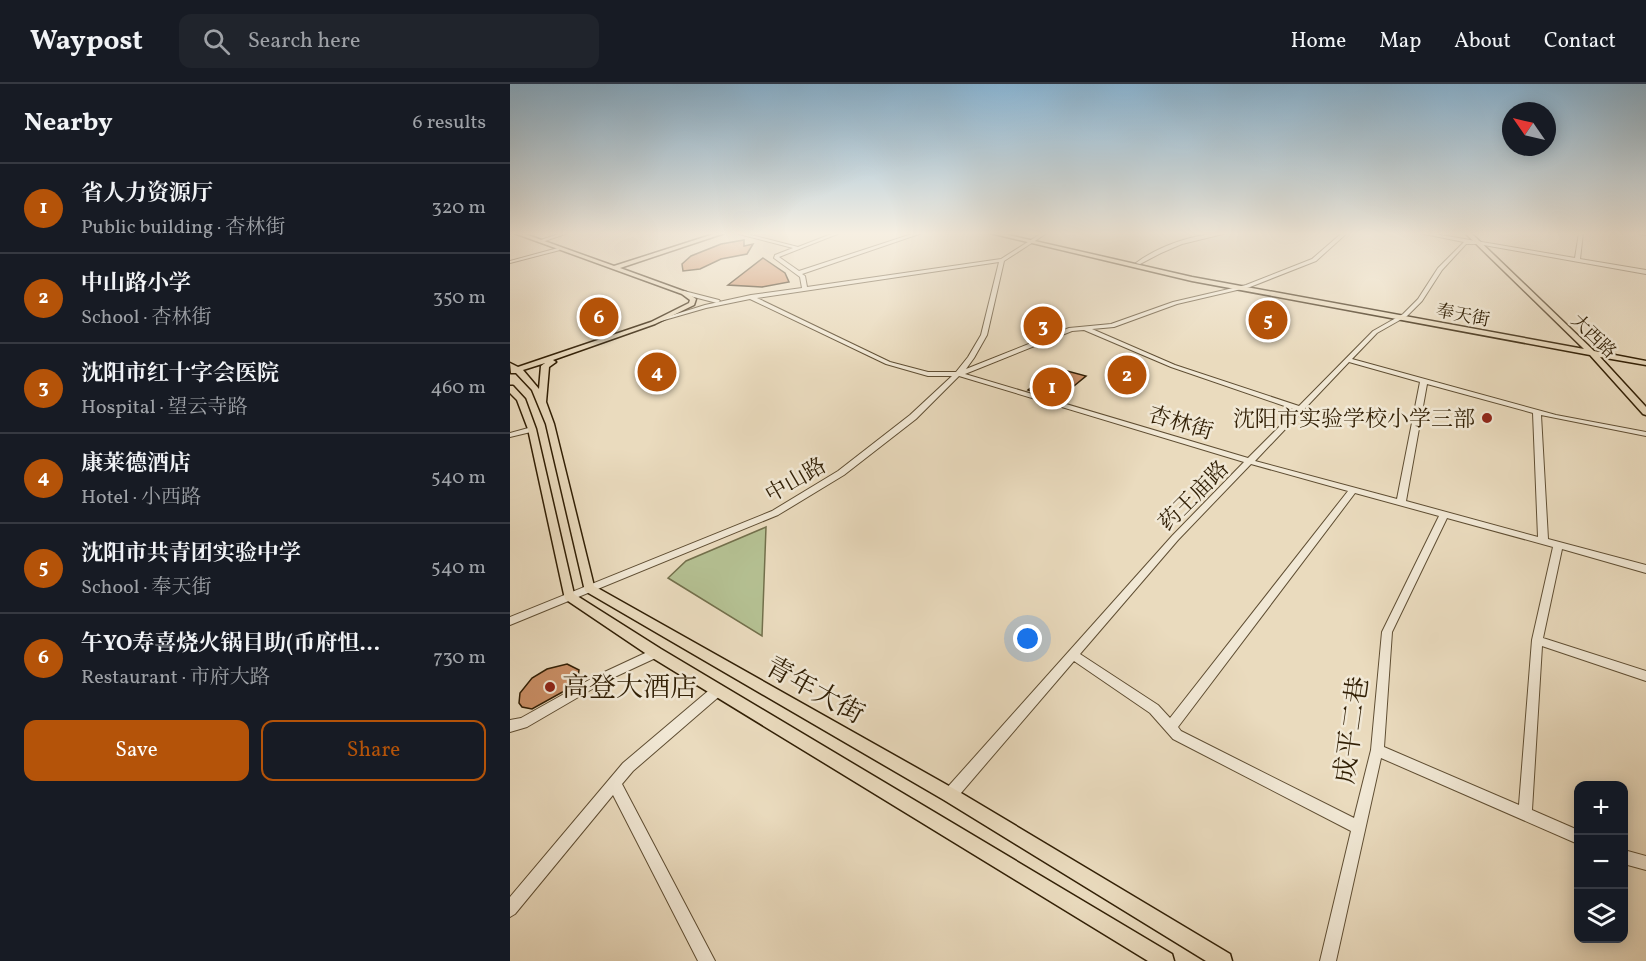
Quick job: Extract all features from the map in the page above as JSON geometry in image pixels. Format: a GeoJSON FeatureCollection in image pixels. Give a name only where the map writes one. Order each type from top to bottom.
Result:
{"type":"FeatureCollection","features":[{"type":"Feature","properties":{"kind":"main road"},"geometry":{"type":"LineString","coordinates":[[513,369],[557,358],[653,323],[692,304],[693,299],[684,293],[630,274]]}},
{"type":"Feature","properties":{"kind":"main road","name":"奉天街"},"geometry":{"type":"LineString","coordinates":[[1177,274],[1239,288],[1646,359]]}},
{"type":"Feature","properties":{"kind":"main road","name":"奉天街"},"geometry":{"type":"LineString","coordinates":[[1190,274],[1646,363]]}},
{"type":"Feature","properties":{"kind":"main road","name":"大西路"},"geometry":{"type":"LineString","coordinates":[[1510,274],[1585,348],[1594,354],[1646,412]]}},
{"type":"Feature","properties":{"kind":"main road"},"geometry":{"type":"LineString","coordinates":[[542,403],[545,366],[557,358]]}},
{"type":"Feature","properties":{"kind":"main road"},"geometry":{"type":"LineString","coordinates":[[513,369],[533,385],[550,424],[589,588]]}},
{"type":"Feature","properties":{"kind":"main road"},"geometry":{"type":"LineString","coordinates":[[510,388],[520,399],[532,429],[569,596]]}},
{"type":"Feature","properties":{"kind":"main road","name":"青年大街"},"geometry":{"type":"LineString","coordinates":[[589,588],[950,795],[1223,961]]}},
{"type":"Feature","properties":{"kind":"main road","name":"青年大街"},"geometry":{"type":"LineString","coordinates":[[569,596],[656,653],[1166,961]]}},
{"type":"Feature","properties":{"kind":"street"},"geometry":{"type":"LineString","coordinates":[[800,274],[805,289]]}},
{"type":"Feature","properties":{"kind":"street"},"geometry":{"type":"LineString","coordinates":[[653,323],[725,302],[751,297],[911,274]]}},
{"type":"Feature","properties":{"kind":"street","name":"中山路"},"geometry":{"type":"LineString","coordinates":[[510,621],[775,513],[841,472],[913,417],[958,374],[984,335],[999,274]]}},
{"type":"Feature","properties":{"kind":"street"},"geometry":{"type":"LineString","coordinates":[[958,374],[1071,329],[1112,326],[1175,303],[1248,286],[1279,274]]}},
{"type":"Feature","properties":{"kind":"street","name":"药王庙路"},"geometry":{"type":"LineString","coordinates":[[950,795],[1175,538],[1375,332],[1402,316],[1420,300],[1437,274]]}},
{"type":"Feature","properties":{"kind":"street"},"geometry":{"type":"LineString","coordinates":[[684,293],[725,302]]}},
{"type":"Feature","properties":{"kind":"street","name":"杏林街"},"geometry":{"type":"LineString","coordinates":[[751,297],[888,363],[928,374],[958,374],[1251,462],[1646,569]]}},
{"type":"Feature","properties":{"kind":"street"},"geometry":{"type":"LineString","coordinates":[[1084,328],[1173,366],[1301,409]]}},
{"type":"Feature","properties":{"kind":"street"},"geometry":{"type":"LineString","coordinates":[[1348,360],[1537,412],[1646,434]]}},
{"type":"Feature","properties":{"kind":"street"},"geometry":{"type":"LineString","coordinates":[[1401,503],[1424,381]]}},
{"type":"Feature","properties":{"kind":"street"},"geometry":{"type":"LineString","coordinates":[[1537,412],[1543,541]]}},
{"type":"Feature","properties":{"kind":"street"},"geometry":{"type":"LineString","coordinates":[[510,435],[532,429]]}},
{"type":"Feature","properties":{"kind":"street"},"geometry":{"type":"LineString","coordinates":[[1170,728],[1353,490]]}},
{"type":"Feature","properties":{"kind":"street","name":"成平二巷"},"geometry":{"type":"LineString","coordinates":[[1328,961],[1377,750],[1386,632],[1444,514]]}},
{"type":"Feature","properties":{"kind":"street"},"geometry":{"type":"LineString","coordinates":[[1525,814],[1537,640],[1558,545]]}},
{"type":"Feature","properties":{"kind":"street"},"geometry":{"type":"LineString","coordinates":[[1537,640],[1646,676]]}},
{"type":"Feature","properties":{"kind":"street"},"geometry":{"type":"LineString","coordinates":[[510,726],[523,723],[602,678],[656,653]]}},
{"type":"Feature","properties":{"kind":"street"},"geometry":{"type":"LineString","coordinates":[[1072,655],[1154,709],[1177,735],[1360,828]]}},
{"type":"Feature","properties":{"kind":"street"},"geometry":{"type":"LineString","coordinates":[[510,909],[628,767],[718,690]]}},
{"type":"Feature","properties":{"kind":"street"},"geometry":{"type":"LineString","coordinates":[[1377,750],[1574,835]]}},
{"type":"Feature","properties":{"kind":"street"},"geometry":{"type":"LineString","coordinates":[[614,783],[707,961]]}},
{"type":"Feature","properties":{"kind":"street"},"geometry":{"type":"LineString","coordinates":[[1628,858],[1646,862]]}},
{"type":"Feature","properties":{"kind":"green space"},"geometry":{"type":"Polygon","coordinates":[[[766,527],[762,636],[668,578],[686,561],[766,527]]]}},
{"type":"Feature","properties":{"kind":"building"},"geometry":{"type":"Polygon","coordinates":[[[742,274],[785,274],[789,282],[762,287],[728,285],[742,274]]]}},
{"type":"Feature","properties":{"kind":"building"},"geometry":{"type":"Polygon","coordinates":[[[1056,368],[1086,376],[1063,395],[1069,398],[1066,402],[1028,390],[1056,368]]]}},
{"type":"Feature","properties":{"kind":"building","name":"高登大酒店"},"geometry":{"type":"Polygon","coordinates":[[[567,664],[579,670],[577,684],[532,709],[522,707],[519,703],[520,693],[532,678],[547,669],[567,664]]]}},
{"type":"Feature","properties":{"kind":"place","name":"午YO寿喜烧火锅目助(币府怛..."},"geometry":{"type":"Point","coordinates":[599,317]}},
{"type":"Feature","properties":{"kind":"place","name":"沈阳市共青团实验中学"},"geometry":{"type":"Point","coordinates":[1268,320]}},
{"type":"Feature","properties":{"kind":"place","name":"沈阳市红十字会医院"},"geometry":{"type":"Point","coordinates":[1043,326]}},
{"type":"Feature","properties":{"kind":"place","name":"康莱德酒店"},"geometry":{"type":"Point","coordinates":[657,372]}},
{"type":"Feature","properties":{"kind":"place","name":"中山路小学"},"geometry":{"type":"Point","coordinates":[1127,375]}},
{"type":"Feature","properties":{"kind":"place","name":"省人力资源厅"},"geometry":{"type":"Point","coordinates":[1052,387]}},
{"type":"Feature","properties":{"kind":"place","name":"沈阳市实验学校小学三部"},"geometry":{"type":"Point","coordinates":[1487,418]}},
{"type":"Feature","properties":{"kind":"place","name":"高登大酒店"},"geometry":{"type":"Point","coordinates":[550,687]}}]}
